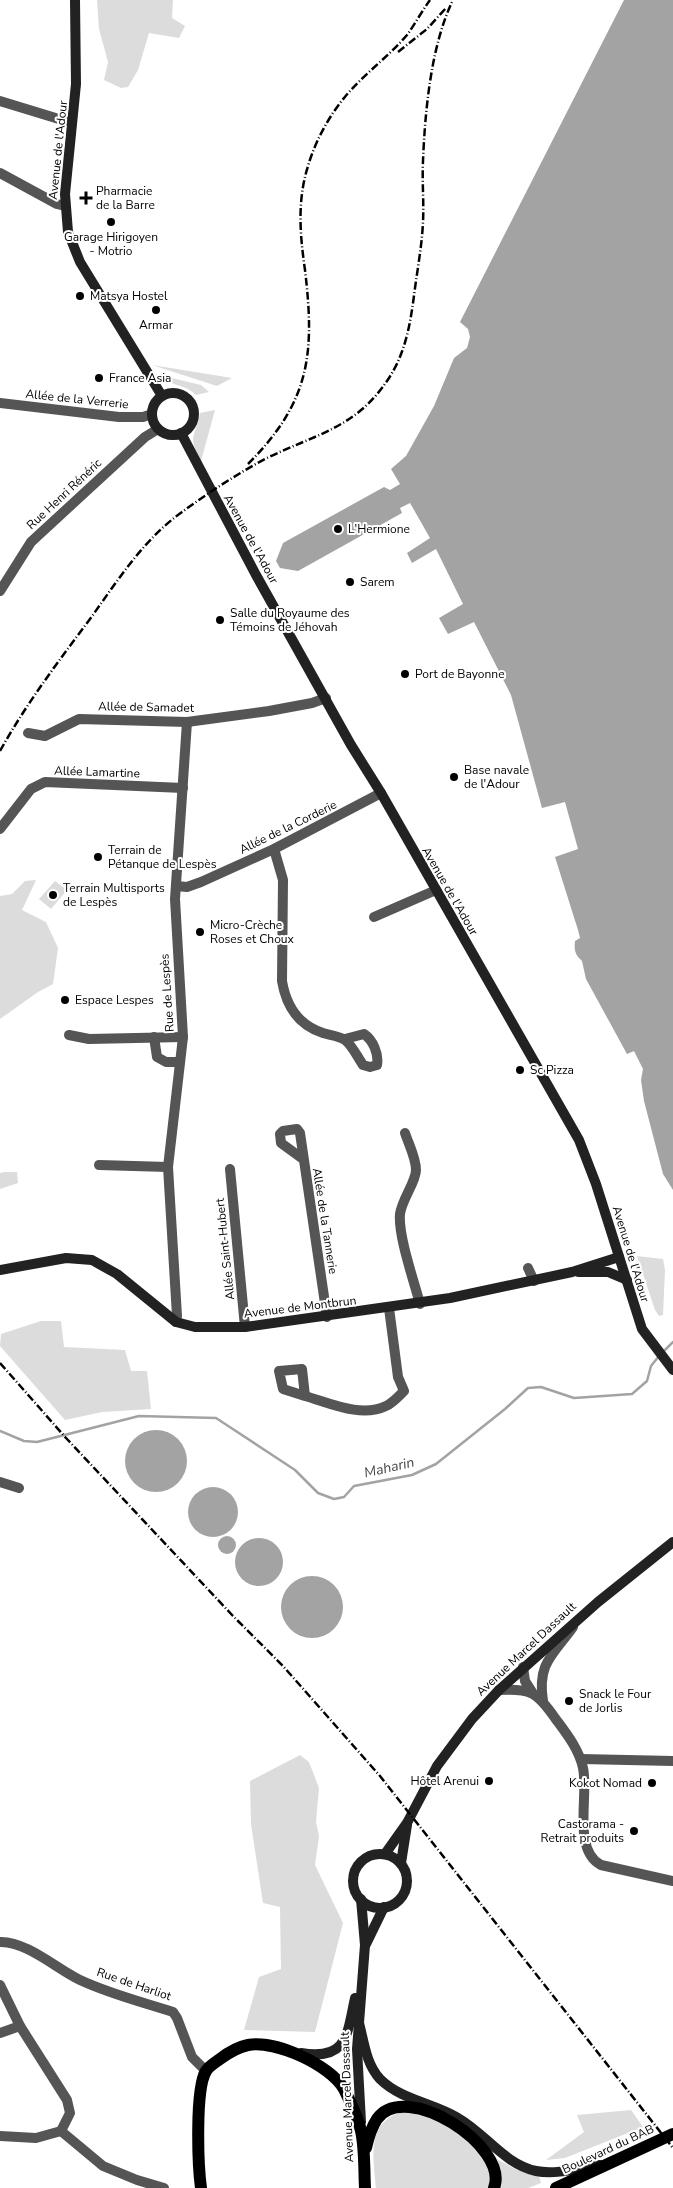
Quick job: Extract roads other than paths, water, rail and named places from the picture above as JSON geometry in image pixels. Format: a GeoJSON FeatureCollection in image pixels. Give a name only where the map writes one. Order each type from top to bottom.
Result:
{"type":"FeatureCollection","features":[{"type":"Feature","properties":{"kind":"main road","name":"Avenue de l'Adour"},"geometry":{"type":"LineString","coordinates":[[75,0],[76,84],[65,206],[68,232],[80,262],[162,396]]}},
{"type":"Feature","properties":{"kind":"main road"},"geometry":{"type":"LineString","coordinates":[[180,394],[193,406],[193,422],[181,433],[170,435],[158,429],[152,414],[155,404],[162,396],[180,394]]}},
{"type":"Feature","properties":{"kind":"main road","name":"Avenue de l'Adour"},"geometry":{"type":"LineString","coordinates":[[181,433],[256,575],[351,745],[381,792],[579,1140],[596,1184],[642,1329],[672,1369]]}},
{"type":"Feature","properties":{"kind":"main road","name":"Avenue de Montbrun"},"geometry":{"type":"LineString","coordinates":[[0,1270],[66,1258],[92,1260],[117,1274],[176,1322],[195,1327],[245,1327],[420,1304],[534,1281],[572,1272],[619,1257]]}},
{"type":"Feature","properties":{"kind":"main road"},"geometry":{"type":"LineString","coordinates":[[572,1272],[608,1272],[627,1280]]}},
{"type":"Feature","properties":{"kind":"main road","name":"Avenue Marcel Dassault"},"geometry":{"type":"LineString","coordinates":[[385,1854],[409,1819],[437,1766],[472,1719],[498,1690],[579,1619],[673,1542]]}},
{"type":"Feature","properties":{"kind":"main road","name":"Avenue Marcel Dassault"},"geometry":{"type":"LineString","coordinates":[[401,1863],[409,1819]]}},
{"type":"Feature","properties":{"kind":"main road"},"geometry":{"type":"LineString","coordinates":[[385,1854],[401,1863],[407,1874],[406,1890],[396,1902],[384,1907],[367,1904],[361,1899],[354,1884],[356,1869],[365,1858],[371,1855],[385,1854]]}},
{"type":"Feature","properties":{"kind":"main road","name":"Avenue Marcel Dassault"},"geometry":{"type":"LineString","coordinates":[[361,1899],[365,1945],[357,2049],[365,2188]]}},
{"type":"Feature","properties":{"kind":"main road","name":"Avenue Marcel Dassault"},"geometry":{"type":"LineString","coordinates":[[365,1945],[384,1907]]}},
{"type":"Feature","properties":{"kind":"main road"},"geometry":{"type":"LineString","coordinates":[[200,2188],[201,2090],[206,2071],[225,2055],[248,2045],[264,2045],[290,2052],[326,2055],[339,2048],[346,2036],[362,1973]]}},
{"type":"Feature","properties":{"kind":"main road"},"geometry":{"type":"LineString","coordinates":[[358,2023],[368,2060],[379,2078],[405,2095],[460,2118],[519,2165],[538,2172],[549,2172],[606,2164]]}},
{"type":"Feature","properties":{"kind":"main road"},"geometry":{"type":"LineString","coordinates":[[290,2052],[334,2076],[344,2089],[361,2131]]}},
{"type":"Feature","properties":{"kind":"main road"},"geometry":{"type":"LineString","coordinates":[[363,2158],[377,2119],[394,2107],[412,2107],[434,2113],[473,2139],[494,2164],[496,2173],[494,2188]]}},
{"type":"Feature","properties":{"kind":"main road","name":"Boulevard du BAB"},"geometry":{"type":"LineString","coordinates":[[556,2188],[673,2135]]}},
{"type":"Feature","properties":{"kind":"street"},"geometry":{"type":"LineString","coordinates":[[0,101],[72,123]]}},
{"type":"Feature","properties":{"kind":"street"},"geometry":{"type":"LineString","coordinates":[[0,173],[57,204],[65,206]]}},
{"type":"Feature","properties":{"kind":"street","name":"Allée de la Verrerie"},"geometry":{"type":"LineString","coordinates":[[0,403],[119,417],[143,417],[152,414]]}},
{"type":"Feature","properties":{"kind":"street","name":"Rue Henri Rénéric"},"geometry":{"type":"LineString","coordinates":[[0,591],[31,542],[144,437],[158,429]]}},
{"type":"Feature","properties":{"kind":"street","name":"Allée de Samadet"},"geometry":{"type":"LineString","coordinates":[[28,733],[45,736],[79,719],[187,722],[269,712],[312,703],[326,698]]}},
{"type":"Feature","properties":{"kind":"street","name":"Rue de Lespès"},"geometry":{"type":"LineString","coordinates":[[176,1322],[168,1167],[183,1018],[177,964],[176,886],[187,722]]}},
{"type":"Feature","properties":{"kind":"street","name":"Allée Lamartine"},"geometry":{"type":"LineString","coordinates":[[0,829],[31,789],[45,782],[183,788]]}},
{"type":"Feature","properties":{"kind":"street","name":"Allée de la Corderie"},"geometry":{"type":"LineString","coordinates":[[176,886],[188,887],[274,849],[381,792]]}},
{"type":"Feature","properties":{"kind":"street"},"geometry":{"type":"LineString","coordinates":[[274,849],[283,880],[282,981],[285,997],[292,1011],[304,1023],[320,1032],[345,1039]]}},
{"type":"Feature","properties":{"kind":"street"},"geometry":{"type":"LineString","coordinates":[[374,916],[436,890]]}},
{"type":"Feature","properties":{"kind":"street"},"geometry":{"type":"LineString","coordinates":[[70,1035],[89,1039],[182,1037]]}},
{"type":"Feature","properties":{"kind":"street"},"geometry":{"type":"LineString","coordinates":[[154,1037],[157,1057],[166,1062],[180,1062]]}},
{"type":"Feature","properties":{"kind":"street"},"geometry":{"type":"LineString","coordinates":[[405,1133],[414,1158],[416,1172],[406,1192],[400,1214],[420,1304]]}},
{"type":"Feature","properties":{"kind":"street","name":"Allée de la Tannerie"},"geometry":{"type":"LineString","coordinates":[[303,1159],[327,1317]]}},
{"type":"Feature","properties":{"kind":"street"},"geometry":{"type":"LineString","coordinates":[[99,1165],[168,1167]]}},
{"type":"Feature","properties":{"kind":"street","name":"Allée Saint-Hubert"},"geometry":{"type":"LineString","coordinates":[[230,1169],[245,1327]]}},
{"type":"Feature","properties":{"kind":"street"},"geometry":{"type":"LineString","coordinates":[[528,1268],[534,1281]]}},
{"type":"Feature","properties":{"kind":"street"},"geometry":{"type":"LineString","coordinates":[[305,1396],[360,1411],[377,1409],[388,1405],[404,1390],[398,1377],[390,1308]]}},
{"type":"Feature","properties":{"kind":"street"},"geometry":{"type":"LineString","coordinates":[[0,1482],[19,1488]]}},
{"type":"Feature","properties":{"kind":"street"},"geometry":{"type":"LineString","coordinates":[[543,1701],[540,1686],[542,1672],[579,1619]]}},
{"type":"Feature","properties":{"kind":"street"},"geometry":{"type":"LineString","coordinates":[[523,1667],[525,1681],[532,1692],[543,1701],[573,1742],[581,1759],[584,1776],[585,1845],[588,1854],[601,1865],[673,1881]]}},
{"type":"Feature","properties":{"kind":"street"},"geometry":{"type":"LineString","coordinates":[[498,1690],[532,1692]]}},
{"type":"Feature","properties":{"kind":"street"},"geometry":{"type":"LineString","coordinates":[[581,1759],[673,1762]]}},
{"type":"Feature","properties":{"kind":"street","name":"Rue de Harliot"},"geometry":{"type":"LineString","coordinates":[[0,1942],[20,1946],[81,1980],[109,1992],[173,2012],[178,2018],[192,2057],[206,2071]]}},
{"type":"Feature","properties":{"kind":"street"},"geometry":{"type":"LineString","coordinates":[[0,1985],[20,2026],[67,2100],[70,2113],[61,2130],[36,2138],[0,2136]]}},
{"type":"Feature","properties":{"kind":"street"},"geometry":{"type":"LineString","coordinates":[[0,2033],[20,2026]]}},
{"type":"Feature","properties":{"kind":"street"},"geometry":{"type":"LineString","coordinates":[[61,2130],[103,2166],[137,2180],[164,2188]]}},
{"type":"Feature","properties":{"kind":"waterway","name":"Maharin"},"geometry":{"type":"LineString","coordinates":[[663,1352],[673,1342]]}},
{"type":"Feature","properties":{"kind":"waterway","name":"Maharin"},"geometry":{"type":"LineString","coordinates":[[0,1431],[24,1441],[37,1442],[139,1416],[216,1418],[295,1470],[318,1493],[334,1499],[344,1497],[354,1486],[412,1475],[436,1464],[505,1409],[528,1388],[541,1387],[574,1398],[632,1394],[647,1381],[651,1366],[659,1356]]}},
{"type":"Feature","properties":{"kind":"railway"},"geometry":{"type":"LineString","coordinates":[[248,464],[269,441],[284,419],[296,398],[304,375],[308,352],[309,327],[301,231],[301,205],[302,192],[311,156],[325,126],[343,99],[407,35],[430,0]]}},
{"type":"Feature","properties":{"kind":"railway"},"geometry":{"type":"LineString","coordinates":[[0,751],[31,700],[54,667],[121,575],[155,535],[182,512],[244,471],[283,450],[318,436],[363,409],[389,378],[404,345],[412,311],[422,230],[425,121],[434,58],[445,18],[453,0]]}},
{"type":"Feature","properties":{"kind":"railway"},"geometry":{"type":"LineString","coordinates":[[398,52],[427,29],[446,8]]}},
{"type":"Feature","properties":{"kind":"railway"},"geometry":{"type":"LineString","coordinates":[[0,1363],[66,1438],[233,1616],[283,1666],[380,1776],[673,2148]]}},
{"type":"Feature","properties":{"kind":"place","name":"Pharmacie de la Barre"},"geometry":{"type":"Point","coordinates":[86,198]}},
{"type":"Feature","properties":{"kind":"place","name":"Garage Hirigoyen - Motrio"},"geometry":{"type":"Point","coordinates":[111,222]}},
{"type":"Feature","properties":{"kind":"place","name":"Matsya Hostel"},"geometry":{"type":"Point","coordinates":[80,296]}},
{"type":"Feature","properties":{"kind":"place","name":"Armar"},"geometry":{"type":"Point","coordinates":[156,310]}},
{"type":"Feature","properties":{"kind":"place","name":"France Asia"},"geometry":{"type":"Point","coordinates":[99,378]}},
{"type":"Feature","properties":{"kind":"place","name":"L'Hermione"},"geometry":{"type":"Point","coordinates":[338,529]}},
{"type":"Feature","properties":{"kind":"place","name":"Sarem"},"geometry":{"type":"Point","coordinates":[350,582]}},
{"type":"Feature","properties":{"kind":"place","name":"Salle du Royaume des Témoins de Jéhovah"},"geometry":{"type":"Point","coordinates":[220,620]}},
{"type":"Feature","properties":{"kind":"place","name":"Port de Bayonne"},"geometry":{"type":"Point","coordinates":[405,674]}},
{"type":"Feature","properties":{"kind":"place","name":"Base navale de l'Adour"},"geometry":{"type":"Point","coordinates":[454,777]}},
{"type":"Feature","properties":{"kind":"place","name":"Terrain de Pétanque de Lespès"},"geometry":{"type":"Point","coordinates":[98,857]}},
{"type":"Feature","properties":{"kind":"place","name":"Terrain Multisports de Lespès"},"geometry":{"type":"Point","coordinates":[53,895]}},
{"type":"Feature","properties":{"kind":"place","name":"Micro-Crèche Roses et Choux"},"geometry":{"type":"Point","coordinates":[200,932]}},
{"type":"Feature","properties":{"kind":"place","name":"Espace Lespes"},"geometry":{"type":"Point","coordinates":[65,1000]}},
{"type":"Feature","properties":{"kind":"place","name":"Sc Pizza"},"geometry":{"type":"Point","coordinates":[520,1070]}},
{"type":"Feature","properties":{"kind":"place","name":"Snack le Four de Jorlis"},"geometry":{"type":"Point","coordinates":[569,1701]}},
{"type":"Feature","properties":{"kind":"place","name":"Hôtel Arenui"},"geometry":{"type":"Point","coordinates":[489,1781]}},
{"type":"Feature","properties":{"kind":"place","name":"Kokot Nomad"},"geometry":{"type":"Point","coordinates":[652,1783]}},
{"type":"Feature","properties":{"kind":"place","name":"Castorama - Retrait produits"},"geometry":{"type":"Point","coordinates":[634,1831]}}]}
